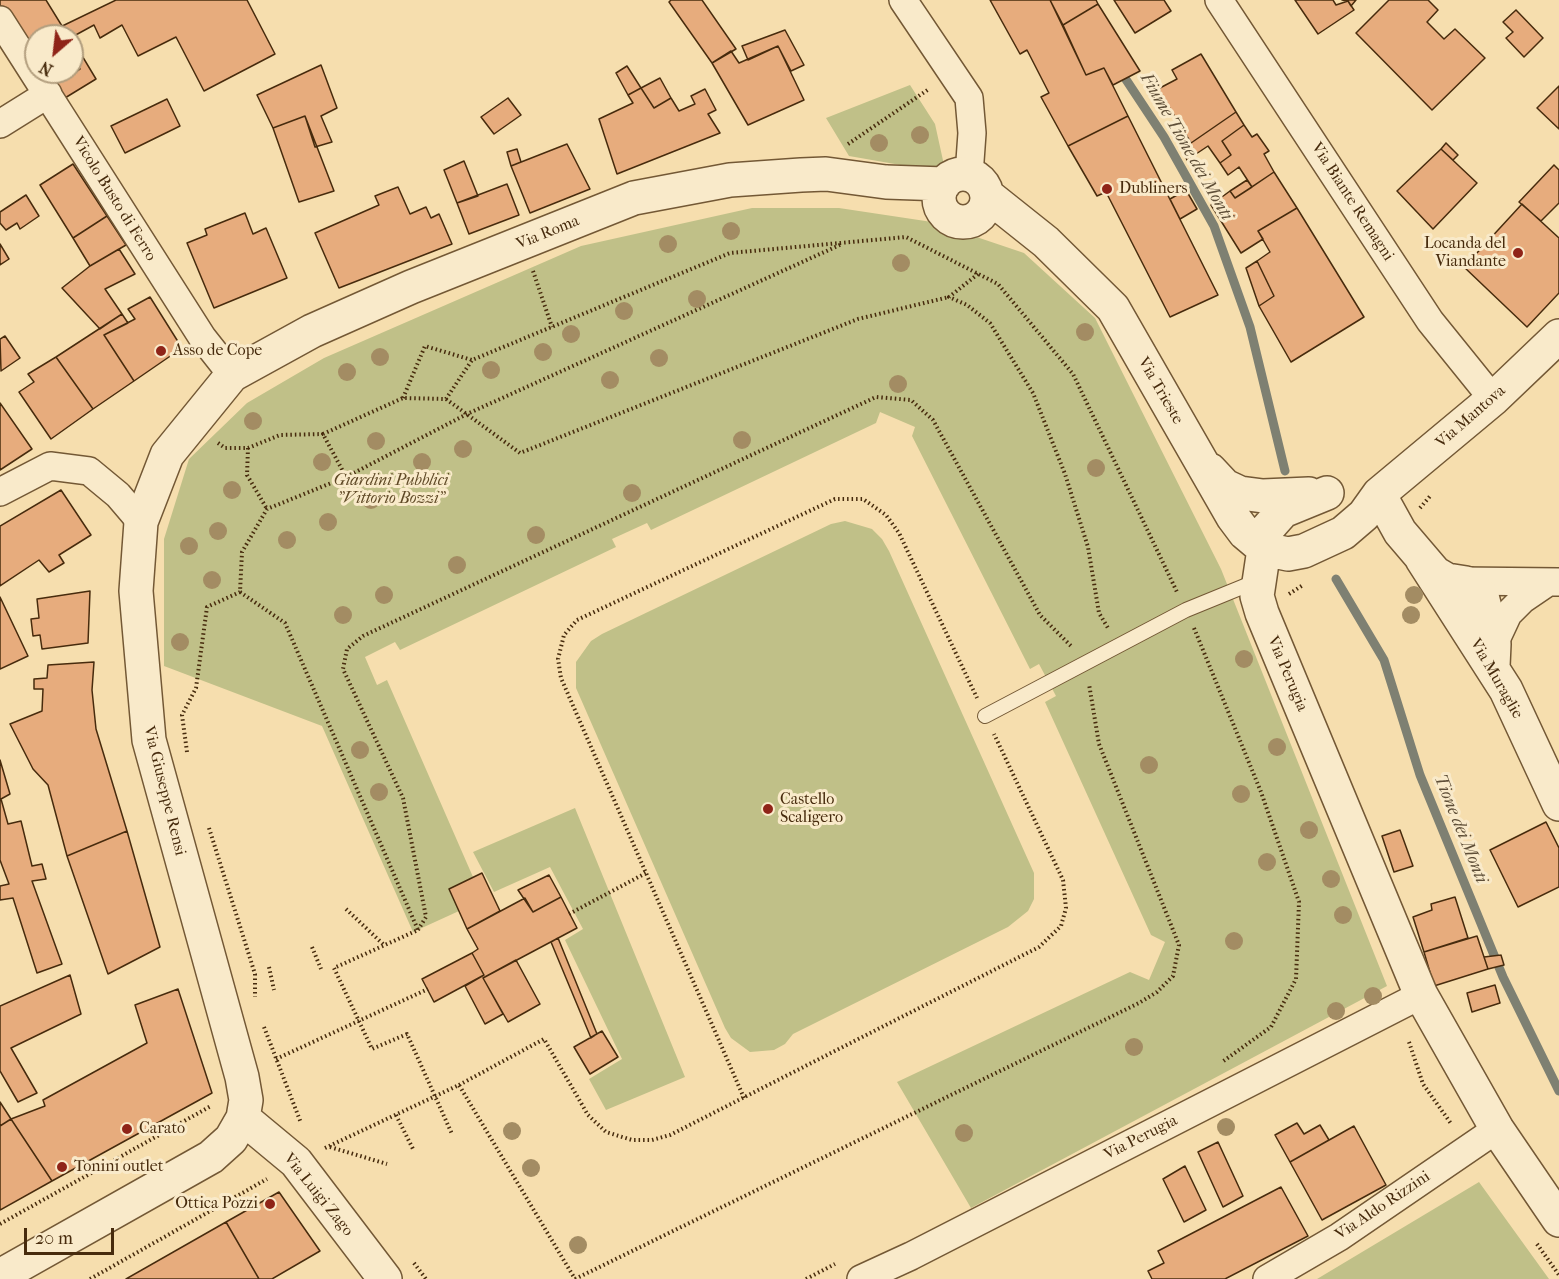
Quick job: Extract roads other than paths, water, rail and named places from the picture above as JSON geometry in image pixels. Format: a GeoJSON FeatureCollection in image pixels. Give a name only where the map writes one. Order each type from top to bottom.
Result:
{"type":"FeatureCollection","features":[{"type":"Feature","properties":{"kind":"street"},"geometry":{"type":"LineString","coordinates":[[903,0],[969,98],[972,133],[964,196]]}},
{"type":"Feature","properties":{"kind":"street","name":"Via Biante Remagni"},"geometry":{"type":"LineString","coordinates":[[1219,0],[1430,321],[1493,399]]}},
{"type":"Feature","properties":{"kind":"street","name":"Vicolo Busto di Ferro"},"geometry":{"type":"LineString","coordinates":[[0,20],[202,337],[232,375]]}},
{"type":"Feature","properties":{"kind":"street"},"geometry":{"type":"LineString","coordinates":[[0,124],[48,94]]}},
{"type":"Feature","properties":{"kind":"street","name":"Via Roma"},"geometry":{"type":"LineString","coordinates":[[232,375],[312,331],[634,198],[730,180],[826,174],[964,196]]}},
{"type":"Feature","properties":{"kind":"street","name":"Via Trieste"},"geometry":{"type":"LineString","coordinates":[[964,196],[1046,242],[1113,308],[1198,458],[1262,564]]}},
{"type":"Feature","properties":{"kind":"street","name":"Via Mantova"},"geometry":{"type":"LineString","coordinates":[[1262,564],[1296,553],[1343,533],[1364,515],[1379,494],[1493,399],[1559,336]]}},
{"type":"Feature","properties":{"kind":"street","name":"Via Giuseppe Rensi"},"geometry":{"type":"LineString","coordinates":[[232,375],[166,455],[141,522],[136,591],[149,740],[242,1077],[246,1100],[243,1118]]}},
{"type":"Feature","properties":{"kind":"street"},"geometry":{"type":"LineString","coordinates":[[1198,458],[1225,486],[1240,493],[1263,496],[1327,493],[1379,494],[1400,532],[1422,559]]}},
{"type":"Feature","properties":{"kind":"street"},"geometry":{"type":"LineString","coordinates":[[0,492],[50,466],[89,471],[118,495],[141,522]]}},
{"type":"Feature","properties":{"kind":"street"},"geometry":{"type":"LineString","coordinates":[[1262,564],[1267,529],[1283,511],[1327,493]]}},
{"type":"Feature","properties":{"kind":"street","name":"Via Muraglie"},"geometry":{"type":"LineString","coordinates":[[1422,559],[1441,577],[1471,585],[1482,596],[1493,656],[1559,804]]}},
{"type":"Feature","properties":{"kind":"street","name":"Via Muraglie"},"geometry":{"type":"LineString","coordinates":[[1422,559],[1445,598],[1493,656]]}},
{"type":"Feature","properties":{"kind":"street","name":"Via Perugia"},"geometry":{"type":"LineString","coordinates":[[1262,564],[1257,596],[1262,613],[1421,995],[1497,1129],[1559,1220]]}},
{"type":"Feature","properties":{"kind":"street"},"geometry":{"type":"LineString","coordinates":[[1459,581],[1553,582]]}},
{"type":"Feature","properties":{"kind":"street"},"geometry":{"type":"LineString","coordinates":[[1493,656],[1508,614],[1523,599],[1553,582]]}},
{"type":"Feature","properties":{"kind":"street","name":"Via Perugia"},"geometry":{"type":"LineString","coordinates":[[861,1279],[916,1268],[1421,995]]}},
{"type":"Feature","properties":{"kind":"street"},"geometry":{"type":"LineString","coordinates":[[0,1276],[211,1157],[231,1139],[243,1118]]}},
{"type":"Feature","properties":{"kind":"street","name":"Via Luigi Zago"},"geometry":{"type":"LineString","coordinates":[[243,1118],[307,1148],[385,1279]]}},
{"type":"Feature","properties":{"kind":"street","name":"Via Aldo Rizzini"},"geometry":{"type":"LineString","coordinates":[[1267,1279],[1339,1237],[1497,1129]]}},
{"type":"Feature","properties":{"kind":"lane"},"geometry":{"type":"LineString","coordinates":[[986,716],[1118,644],[1186,610],[1262,564]]}},
{"type":"Feature","properties":{"kind":"waterway","name":"Fiume Tione dei Monti"},"geometry":{"type":"LineString","coordinates":[[1119,69],[1164,137],[1214,226],[1250,327],[1285,471]]}},
{"type":"Feature","properties":{"kind":"waterway","name":"Tione dei Monti"},"geometry":{"type":"LineString","coordinates":[[1336,579],[1384,660],[1420,775],[1503,977],[1559,1091]]}},
{"type":"Feature","properties":{"kind":"place","name":"Dubliners"},"geometry":{"type":"Point","coordinates":[1107,189]}},
{"type":"Feature","properties":{"kind":"place","name":"Locanda del Viandante"},"geometry":{"type":"Point","coordinates":[1518,253]}},
{"type":"Feature","properties":{"kind":"place","name":"Asso de Cope"},"geometry":{"type":"Point","coordinates":[161,351]}},
{"type":"Feature","properties":{"kind":"place","name":"Castello Scaligero"},"geometry":{"type":"Point","coordinates":[768,809]}},
{"type":"Feature","properties":{"kind":"place","name":"Carato"},"geometry":{"type":"Point","coordinates":[127,1129]}},
{"type":"Feature","properties":{"kind":"place","name":"Tonini outlet"},"geometry":{"type":"Point","coordinates":[62,1167]}},
{"type":"Feature","properties":{"kind":"place","name":"Ottica Pozzi"},"geometry":{"type":"Point","coordinates":[270,1204]}},
{"type":"Feature","properties":{"kind":"park label","name":"Giardini Pubblici \"Vittorio Bozzi\""},"geometry":{"type":"Point","coordinates":[391,490]}}]}
